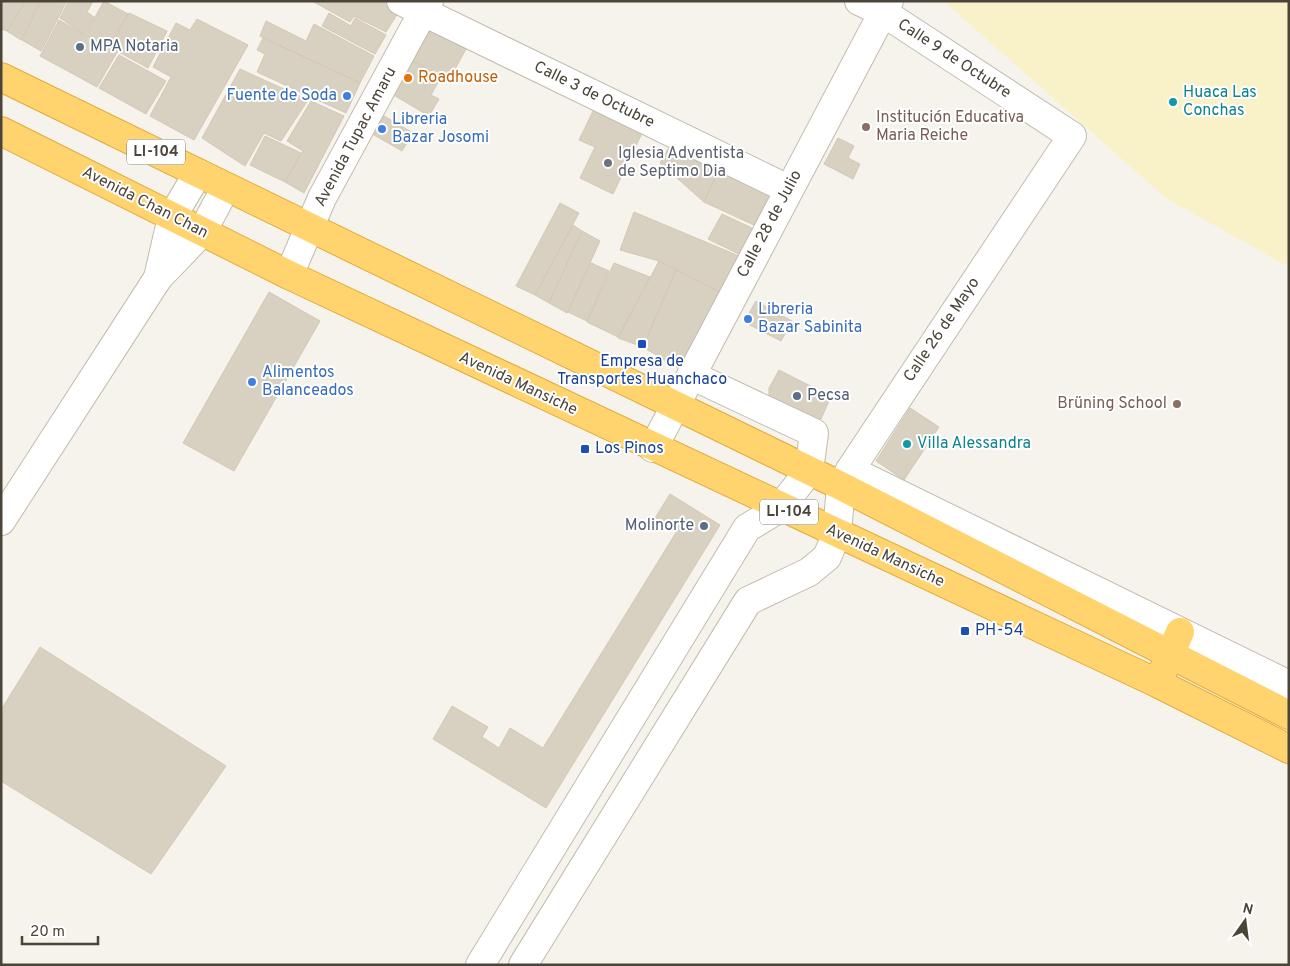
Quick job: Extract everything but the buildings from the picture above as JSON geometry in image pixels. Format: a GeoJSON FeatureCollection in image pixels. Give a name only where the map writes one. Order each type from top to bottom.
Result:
{"type":"FeatureCollection","features":[{"type":"Feature","properties":{"kind":"highway","name":"LI-104"},"geometry":{"type":"LineString","coordinates":[[1,77],[809,471],[845,478],[1175,644],[1289,715]]}},
{"type":"Feature","properties":{"kind":"highway","name":"Avenida Chan Chan"},"geometry":{"type":"LineString","coordinates":[[1,131],[289,275]]}},
{"type":"Feature","properties":{"kind":"highway","name":"Avenida Mansiche"},"geometry":{"type":"LineString","coordinates":[[289,275],[780,508],[838,533],[1157,683],[1289,749]]}},
{"type":"Feature","properties":{"kind":"highway"},"geometry":{"type":"LineString","coordinates":[[1157,683],[1175,644]]}},
{"type":"Feature","properties":{"kind":"street","name":"Calle 9 de Octubre"},"geometry":{"type":"LineString","coordinates":[[859,1],[886,7],[1072,136]]}},
{"type":"Feature","properties":{"kind":"street","name":"Calle 3 de Octubre"},"geometry":{"type":"LineString","coordinates":[[418,5],[788,189]]}},
{"type":"Feature","properties":{"kind":"street","name":"Avenida Tupac Amaru"},"geometry":{"type":"LineString","coordinates":[[289,275],[322,198],[418,5]]}},
{"type":"Feature","properties":{"kind":"street","name":"Calle 28 de Julio"},"geometry":{"type":"LineString","coordinates":[[653,448],[788,189],[886,7]]}},
{"type":"Feature","properties":{"kind":"street","name":"Calle 26 de Mayo"},"geometry":{"type":"LineString","coordinates":[[838,533],[845,478],[1072,136]]}},
{"type":"Feature","properties":{"kind":"street"},"geometry":{"type":"LineString","coordinates":[[158,278],[172,217],[198,173]]}},
{"type":"Feature","properties":{"kind":"street"},"geometry":{"type":"LineString","coordinates":[[1,521],[158,278],[202,232],[226,187]]}},
{"type":"Feature","properties":{"kind":"street"},"geometry":{"type":"LineString","coordinates":[[480,965],[747,528],[780,508],[809,471],[814,433],[691,374]]}},
{"type":"Feature","properties":{"kind":"street"},"geometry":{"type":"LineString","coordinates":[[701,418],[738,396]]}},
{"type":"Feature","properties":{"kind":"street"},"geometry":{"type":"LineString","coordinates":[[523,965],[748,601],[809,572],[827,557],[838,533]]}},
{"type":"Feature","properties":{"kind":"street"},"geometry":{"type":"LineString","coordinates":[[1175,644],[1289,685]]}},
{"type":"Feature","properties":{"kind":"sand","name":"Huaca Las Conchas"},"geometry":{"type":"Polygon","coordinates":[[[950,1],[1289,1],[1289,267],[1167,199],[947,4],[950,1]]]}},
{"type":"Feature","properties":{"kind":"place","name":"MPA Notaria"},"geometry":{"type":"Point","coordinates":[80,47]}},
{"type":"Feature","properties":{"kind":"place","name":"Roadhouse"},"geometry":{"type":"Point","coordinates":[408,78]}},
{"type":"Feature","properties":{"kind":"place","name":"Fuente de Soda"},"geometry":{"type":"Point","coordinates":[347,96]}},
{"type":"Feature","properties":{"kind":"place","name":"Huaca Las Conchas"},"geometry":{"type":"Point","coordinates":[1173,102]}},
{"type":"Feature","properties":{"kind":"place","name":"Institución Educativa Maria Reiche"},"geometry":{"type":"Point","coordinates":[866,127]}},
{"type":"Feature","properties":{"kind":"place","name":"Libreria Bazar Josomi"},"geometry":{"type":"Point","coordinates":[382,129]}},
{"type":"Feature","properties":{"kind":"place","name":"Iglesia Adventista de Septimo Dia"},"geometry":{"type":"Point","coordinates":[608,163]}},
{"type":"Feature","properties":{"kind":"place","name":"Libreria Bazar Sabinita"},"geometry":{"type":"Point","coordinates":[748,319]}},
{"type":"Feature","properties":{"kind":"place","name":"Empresa de Transportes Huanchaco"},"geometry":{"type":"Point","coordinates":[642,344]}},
{"type":"Feature","properties":{"kind":"place","name":"Alimentos Balanceados"},"geometry":{"type":"Point","coordinates":[252,382]}},
{"type":"Feature","properties":{"kind":"place","name":"Pecsa"},"geometry":{"type":"Point","coordinates":[797,396]}},
{"type":"Feature","properties":{"kind":"place","name":"Brüning School"},"geometry":{"type":"Point","coordinates":[1177,404]}},
{"type":"Feature","properties":{"kind":"place","name":"Villa Alessandra"},"geometry":{"type":"Point","coordinates":[907,444]}},
{"type":"Feature","properties":{"kind":"place","name":"Los Pinos"},"geometry":{"type":"Point","coordinates":[585,449]}},
{"type":"Feature","properties":{"kind":"place","name":"Molinorte"},"geometry":{"type":"Point","coordinates":[704,526]}},
{"type":"Feature","properties":{"kind":"place","name":"PH-54"},"geometry":{"type":"Point","coordinates":[965,631]}}]}
